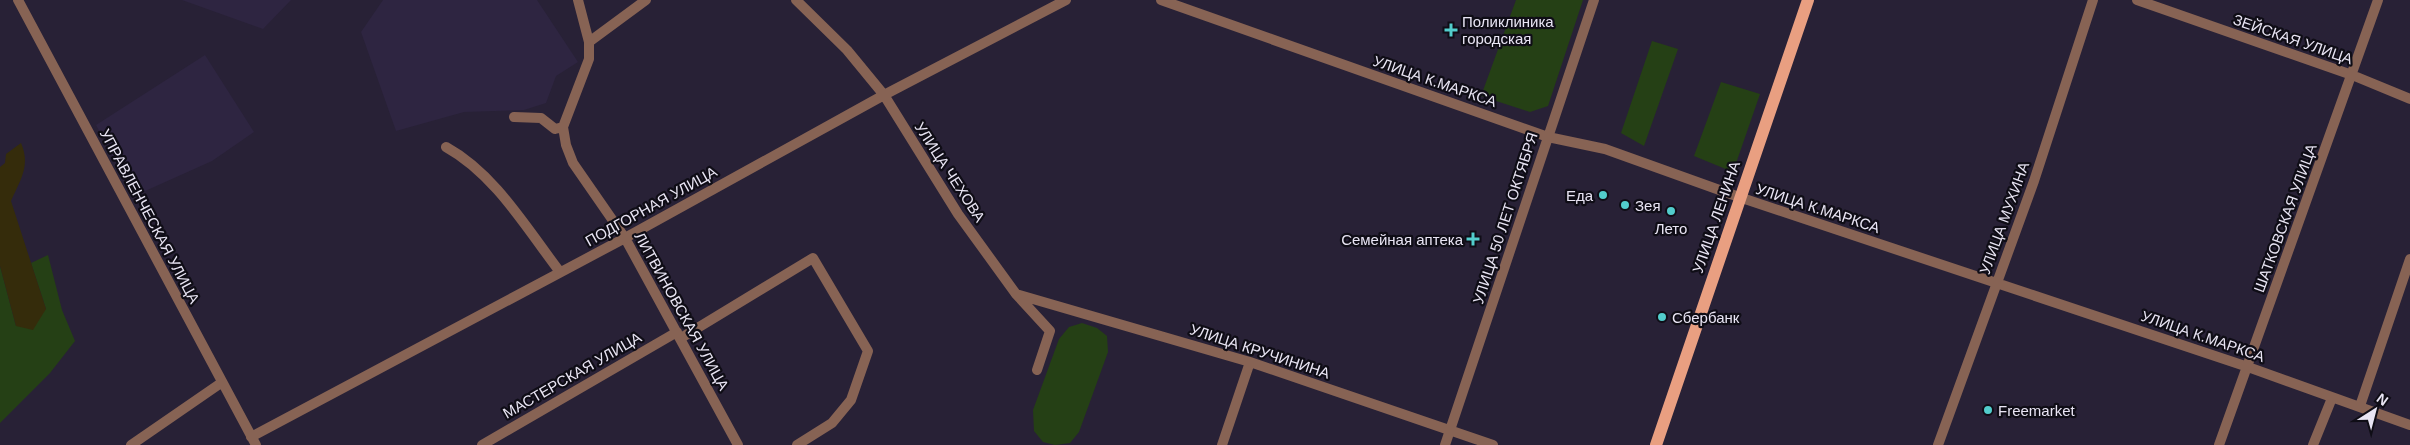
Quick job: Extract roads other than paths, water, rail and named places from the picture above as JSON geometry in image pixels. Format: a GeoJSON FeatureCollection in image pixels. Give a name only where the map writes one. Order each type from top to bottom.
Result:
{"type":"FeatureCollection","features":[{"type":"Feature","properties":{"kind":"main road","name":"УЛИЦА ЛЕНИНА"},"geometry":{"type":"LineString","coordinates":[[1656,445],[1808,0]]}},
{"type":"Feature","properties":{"kind":"street","name":"УПРАВЛЕНЧЕСКАЯ УЛИЦА"},"geometry":{"type":"LineString","coordinates":[[18,0],[253,441]]}},
{"type":"Feature","properties":{"kind":"street"},"geometry":{"type":"LineString","coordinates":[[514,117],[541,118],[555,129],[563,127],[584,77],[589,59],[589,42],[578,0]]}},
{"type":"Feature","properties":{"kind":"street"},"geometry":{"type":"LineString","coordinates":[[589,42],[646,0]]}},
{"type":"Feature","properties":{"kind":"street","name":"УЛИЦА ЧЕХОВА"},"geometry":{"type":"LineString","coordinates":[[796,0],[847,50],[884,95],[958,214],[1016,294],[1050,331],[1037,370]]}},
{"type":"Feature","properties":{"kind":"street","name":"ПОДГОРНАЯ УЛИЦА"},"geometry":{"type":"LineString","coordinates":[[253,441],[884,95],[1066,0]]}},
{"type":"Feature","properties":{"kind":"street","name":"УЛИЦА К.МАРКСА"},"geometry":{"type":"LineString","coordinates":[[1161,0],[1548,137],[1605,149],[1739,198],[2248,367],[2410,425]]}},
{"type":"Feature","properties":{"kind":"street","name":"УЛИЦА 50 ЛЕТ ОКТЯБРЯ"},"geometry":{"type":"LineString","coordinates":[[1445,445],[1594,0]]}},
{"type":"Feature","properties":{"kind":"street","name":"УЛИЦА МУХИНА"},"geometry":{"type":"LineString","coordinates":[[1938,445],[1949,411],[1986,318],[1996,284],[2034,181],[2093,0]]}},
{"type":"Feature","properties":{"kind":"street","name":"ЗЕЙСКАЯ УЛИЦА"},"geometry":{"type":"LineString","coordinates":[[2138,0],[2352,75],[2410,99]]}},
{"type":"Feature","properties":{"kind":"street","name":"ШАТКОВСКАЯ УЛИЦА"},"geometry":{"type":"LineString","coordinates":[[2219,445],[2378,0]]}},
{"type":"Feature","properties":{"kind":"street","name":"ЛИТВИНОВСКАЯ УЛИЦА"},"geometry":{"type":"LineString","coordinates":[[563,127],[566,144],[573,164],[625,238],[738,445]]}},
{"type":"Feature","properties":{"kind":"street"},"geometry":{"type":"LineString","coordinates":[[446,147],[466,158],[504,199],[560,272]]}},
{"type":"Feature","properties":{"kind":"street","name":"МАСТЕРСКАЯ УЛИЦА"},"geometry":{"type":"LineString","coordinates":[[482,445],[813,258],[868,351],[851,400],[832,423],[797,445]]}},
{"type":"Feature","properties":{"kind":"street"},"geometry":{"type":"LineString","coordinates":[[2360,406],[2410,259]]}},
{"type":"Feature","properties":{"kind":"street","name":"УЛИЦА КРУЧИНИНА"},"geometry":{"type":"LineString","coordinates":[[1016,294],[1250,362],[1493,445]]}},
{"type":"Feature","properties":{"kind":"street"},"geometry":{"type":"LineString","coordinates":[[1222,445],[1250,362]]}},
{"type":"Feature","properties":{"kind":"street"},"geometry":{"type":"LineString","coordinates":[[131,445],[221,383]]}},
{"type":"Feature","properties":{"kind":"street"},"geometry":{"type":"LineString","coordinates":[[2313,445],[2332,398]]}},
{"type":"Feature","properties":{"kind":"place","name":"Поликлиника городская"},"geometry":{"type":"Point","coordinates":[1451,30]}},
{"type":"Feature","properties":{"kind":"place","name":"Еда"},"geometry":{"type":"Point","coordinates":[1603,195]}},
{"type":"Feature","properties":{"kind":"place","name":"Зея"},"geometry":{"type":"Point","coordinates":[1625,205]}},
{"type":"Feature","properties":{"kind":"place","name":"Лето"},"geometry":{"type":"Point","coordinates":[1671,211]}},
{"type":"Feature","properties":{"kind":"place","name":"Семейная аптека"},"geometry":{"type":"Point","coordinates":[1473,239]}},
{"type":"Feature","properties":{"kind":"place","name":"Сбербанк"},"geometry":{"type":"Point","coordinates":[1662,317]}},
{"type":"Feature","properties":{"kind":"place","name":"Freemarket"},"geometry":{"type":"Point","coordinates":[1988,410]}}]}
